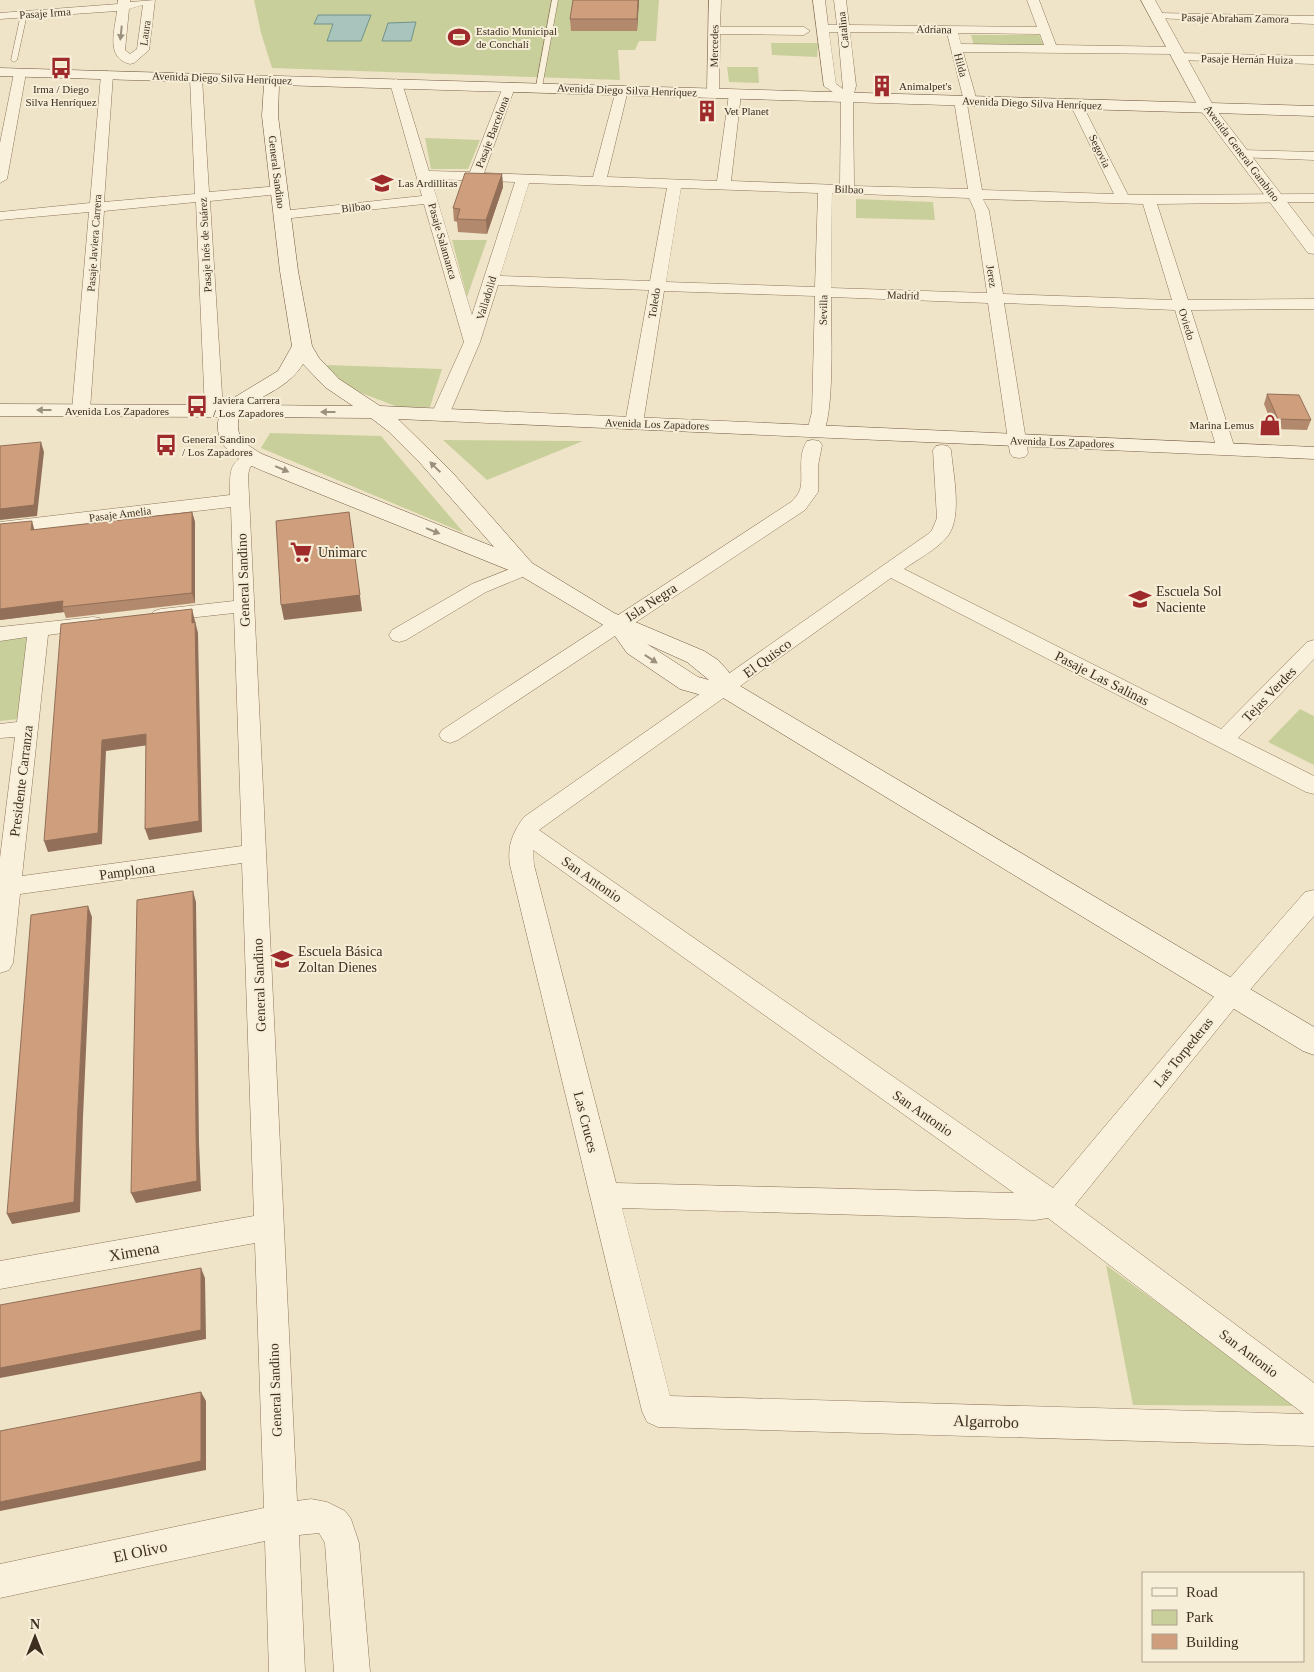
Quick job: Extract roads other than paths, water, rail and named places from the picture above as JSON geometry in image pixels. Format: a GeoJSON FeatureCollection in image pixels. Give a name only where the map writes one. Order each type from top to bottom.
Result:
{"type":"FeatureCollection","features":[{"type":"Feature","properties":{"kind":"main road","name":"Avenida General Gambino"},"geometry":{"type":"LineString","coordinates":[[1148,0],[1208,108],[1314,249]]}},
{"type":"Feature","properties":{"kind":"main road","name":"Avenida Diego Silva Henríquez"},"geometry":{"type":"LineString","coordinates":[[0,72],[17,66],[130,76],[509,86],[1314,112]]}},
{"type":"Feature","properties":{"kind":"main road"},"geometry":{"type":"LineString","coordinates":[[196,78],[242,94]]}},
{"type":"Feature","properties":{"kind":"main road","name":"General Sandino"},"geometry":{"type":"LineString","coordinates":[[272,80],[264,110],[279,190],[302,346],[314,367],[325,379],[377,412],[394,427],[462,495],[525,569]]}},
{"type":"Feature","properties":{"kind":"main road"},"geometry":{"type":"LineString","coordinates":[[302,346],[296,359],[284,376],[264,390],[238,404],[225,416],[232,441],[247,453],[525,569],[618,624],[636,648],[689,683],[705,688],[725,688],[1314,1042]]}},
{"type":"Feature","properties":{"kind":"main road","name":"Avenida Los Zapadores"},"geometry":{"type":"LineString","coordinates":[[0,410],[81,410],[225,416],[394,427],[815,438],[1018,447],[1314,466]]}},
{"type":"Feature","properties":{"kind":"main road","name":"Avenida Los Zapadores"},"geometry":{"type":"LineString","coordinates":[[0,424],[377,412],[634,423],[942,450],[1018,447],[1226,449],[1314,453]]}},
{"type":"Feature","properties":{"kind":"main road"},"geometry":{"type":"LineString","coordinates":[[458,541],[489,526]]}},
{"type":"Feature","properties":{"kind":"street","name":"Pasaje Irma"},"geometry":{"type":"LineString","coordinates":[[0,16],[148,0]]}},
{"type":"Feature","properties":{"kind":"street","name":"Laura"},"geometry":{"type":"LineString","coordinates":[[130,60],[143,50],[148,0]]}},
{"type":"Feature","properties":{"kind":"street","name":"Mercedes"},"geometry":{"type":"LineString","coordinates":[[713,93],[715,0]]}},
{"type":"Feature","properties":{"kind":"street","name":"Catalina"},"geometry":{"type":"LineString","coordinates":[[819,0],[830,86],[847,97],[850,86],[840,0]]}},
{"type":"Feature","properties":{"kind":"street"},"geometry":{"type":"LineString","coordinates":[[1033,0],[1052,49]]}},
{"type":"Feature","properties":{"kind":"street","name":"Laura"},"geometry":{"type":"LineString","coordinates":[[124,4],[120,50],[122,55],[130,60]]}},
{"type":"Feature","properties":{"kind":"street","name":"Pasaje Abraham Zamora"},"geometry":{"type":"LineString","coordinates":[[1157,16],[1314,20]]}},
{"type":"Feature","properties":{"kind":"street","name":"Adriana"},"geometry":{"type":"LineString","coordinates":[[823,28],[1045,31]]}},
{"type":"Feature","properties":{"kind":"street"},"geometry":{"type":"LineString","coordinates":[[714,30],[804,31]]}},
{"type":"Feature","properties":{"kind":"street","name":"Hilda"},"geometry":{"type":"LineString","coordinates":[[951,30],[966,101]]}},
{"type":"Feature","properties":{"kind":"street","name":"Adriana"},"geometry":{"type":"LineString","coordinates":[[956,48],[1052,49],[1178,54]]}},
{"type":"Feature","properties":{"kind":"street","name":"Pasaje Hernán Huiza"},"geometry":{"type":"LineString","coordinates":[[1178,54],[1314,60]]}},
{"type":"Feature","properties":{"kind":"street","name":"Catalina"},"geometry":{"type":"LineString","coordinates":[[827,59],[846,60]]}},
{"type":"Feature","properties":{"kind":"street","name":"Laura"},"geometry":{"type":"LineString","coordinates":[[130,60],[130,76]]}},
{"type":"Feature","properties":{"kind":"street"},"geometry":{"type":"LineString","coordinates":[[0,179],[17,66]]}},
{"type":"Feature","properties":{"kind":"street","name":"Pasaje Javiera Carrera"},"geometry":{"type":"LineString","coordinates":[[81,410],[107,75]]}},
{"type":"Feature","properties":{"kind":"street","name":"Pasaje Inés de Suárez"},"geometry":{"type":"LineString","coordinates":[[196,78],[203,197],[225,416]]}},
{"type":"Feature","properties":{"kind":"street","name":"Pasaje Salamanca"},"geometry":{"type":"LineString","coordinates":[[396,83],[472,342]]}},
{"type":"Feature","properties":{"kind":"street","name":"Pasaje Barcelona"},"geometry":{"type":"LineString","coordinates":[[475,177],[509,86]]}},
{"type":"Feature","properties":{"kind":"street"},"geometry":{"type":"LineString","coordinates":[[599,181],[622,90]]}},
{"type":"Feature","properties":{"kind":"street"},"geometry":{"type":"LineString","coordinates":[[723,185],[735,94]]}},
{"type":"Feature","properties":{"kind":"street"},"geometry":{"type":"LineString","coordinates":[[847,97],[847,189]]}},
{"type":"Feature","properties":{"kind":"street","name":"Jerez"},"geometry":{"type":"LineString","coordinates":[[966,101],[975,194],[977,203],[982,211],[1018,447]]}},
{"type":"Feature","properties":{"kind":"street","name":"Segovia"},"geometry":{"type":"LineString","coordinates":[[1076,104],[1123,199]]}},
{"type":"Feature","properties":{"kind":"street"},"geometry":{"type":"LineString","coordinates":[[1242,154],[1314,156]]}},
{"type":"Feature","properties":{"kind":"street","name":"Bilbao"},"geometry":{"type":"LineString","coordinates":[[423,175],[1149,200],[1314,198]]}},
{"type":"Feature","properties":{"kind":"street","name":"Valladolid"},"geometry":{"type":"LineString","coordinates":[[440,415],[472,342],[524,178]]}},
{"type":"Feature","properties":{"kind":"street","name":"Toledo"},"geometry":{"type":"LineString","coordinates":[[634,423],[675,183]]}},
{"type":"Feature","properties":{"kind":"street","name":"Sevilla"},"geometry":{"type":"LineString","coordinates":[[815,438],[821,412],[825,189]]}},
{"type":"Feature","properties":{"kind":"street"},"geometry":{"type":"LineString","coordinates":[[0,216],[279,190]]}},
{"type":"Feature","properties":{"kind":"street","name":"Bilbao"},"geometry":{"type":"LineString","coordinates":[[282,215],[430,199]]}},
{"type":"Feature","properties":{"kind":"street","name":"Oviedo"},"geometry":{"type":"LineString","coordinates":[[1149,200],[1226,449]]}},
{"type":"Feature","properties":{"kind":"street","name":"Madrid"},"geometry":{"type":"LineString","coordinates":[[491,280],[1181,305],[1314,304]]}},
{"type":"Feature","properties":{"kind":"street","name":"Isla Negra"},"geometry":{"type":"LineString","coordinates":[[450,735],[803,502],[809,492],[809,466],[815,438]]}},
{"type":"Feature","properties":{"kind":"street","name":"El Quisco"},"geometry":{"type":"LineString","coordinates":[[524,832],[532,823],[935,538],[945,525],[947,518],[942,450]]}},
{"type":"Feature","properties":{"kind":"street","name":"General Sandino"},"geometry":{"type":"LineString","coordinates":[[247,453],[240,469],[240,500],[287,1672]]}},
{"type":"Feature","properties":{"kind":"street","name":"Pasaje Amelia"},"geometry":{"type":"LineString","coordinates":[[0,528],[240,500]]}},
{"type":"Feature","properties":{"kind":"street"},"geometry":{"type":"LineString","coordinates":[[399,635],[479,588],[525,569]]}},
{"type":"Feature","properties":{"kind":"street","name":"Pasaje Las Salinas"},"geometry":{"type":"LineString","coordinates":[[890,570],[1314,786]]}},
{"type":"Feature","properties":{"kind":"street"},"geometry":{"type":"LineString","coordinates":[[146,617],[244,606]]}},
{"type":"Feature","properties":{"kind":"street"},"geometry":{"type":"LineString","coordinates":[[0,634],[117,621]]}},
{"type":"Feature","properties":{"kind":"street","name":"Presidente Carranza"},"geometry":{"type":"LineString","coordinates":[[0,963],[4,888],[27,728],[38,630]]}},
{"type":"Feature","properties":{"kind":"street","name":"Tejas Verdes"},"geometry":{"type":"LineString","coordinates":[[1223,740],[1314,647]]}},
{"type":"Feature","properties":{"kind":"street"},"geometry":{"type":"LineString","coordinates":[[0,731],[27,728]]}},
{"type":"Feature","properties":{"kind":"street","name":"Las Cruces"},"geometry":{"type":"LineString","coordinates":[[524,832],[521,846],[522,865],[658,1411]]}},
{"type":"Feature","properties":{"kind":"street","name":"San Antonio"},"geometry":{"type":"LineString","coordinates":[[524,832],[1052,1204],[1314,1402]]}},
{"type":"Feature","properties":{"kind":"street","name":"Pamplona"},"geometry":{"type":"LineString","coordinates":[[4,888],[254,853]]}},
{"type":"Feature","properties":{"kind":"street","name":"Las Torpederas"},"geometry":{"type":"LineString","coordinates":[[1052,1204],[1064,1197],[1232,993],[1314,899]]}},
{"type":"Feature","properties":{"kind":"street"},"geometry":{"type":"LineString","coordinates":[[604,1195],[1035,1207],[1052,1204]]}},
{"type":"Feature","properties":{"kind":"street","name":"Ximena"},"geometry":{"type":"LineString","coordinates":[[0,1275],[269,1227]]}},
{"type":"Feature","properties":{"kind":"street","name":"Algarrobo"},"geometry":{"type":"LineString","coordinates":[[658,1411],[1314,1430]]}},
{"type":"Feature","properties":{"kind":"street"},"geometry":{"type":"LineString","coordinates":[[281,1521],[323,1516],[333,1521],[340,1531],[352,1672]]}},
{"type":"Feature","properties":{"kind":"street","name":"El Olivo"},"geometry":{"type":"LineString","coordinates":[[0,1581],[281,1521]]}},
{"type":"Feature","properties":{"kind":"lane"},"geometry":{"type":"LineString","coordinates":[[540,87],[555,0]]}},
{"type":"Feature","properties":{"kind":"lane"},"geometry":{"type":"LineString","coordinates":[[17,66],[24,14]]}},
{"type":"Feature","properties":{"kind":"water"},"geometry":{"type":"Polygon","coordinates":[[[318,15],[371,15],[361,41],[327,41],[333,24],[314,24],[318,15]]]}},
{"type":"Feature","properties":{"kind":"water"},"geometry":{"type":"Polygon","coordinates":[[[416,22],[411,41],[382,41],[388,23],[416,22]]]}},
{"type":"Feature","properties":{"kind":"place","name":"Estadio Municipal de Conchalí"},"geometry":{"type":"Point","coordinates":[459,37]}},
{"type":"Feature","properties":{"kind":"place","name":"Irma / Diego Silva Henríquez"},"geometry":{"type":"Point","coordinates":[61,68]}},
{"type":"Feature","properties":{"kind":"place","name":"Animalpet's"},"geometry":{"type":"Point","coordinates":[882,86]}},
{"type":"Feature","properties":{"kind":"place","name":"Vet Planet"},"geometry":{"type":"Point","coordinates":[707,111]}},
{"type":"Feature","properties":{"kind":"place","name":"Las Ardillitas"},"geometry":{"type":"Point","coordinates":[382,183]}},
{"type":"Feature","properties":{"kind":"place","name":"Javiera Carrera / Los Zapadores"},"geometry":{"type":"Point","coordinates":[197,406]}},
{"type":"Feature","properties":{"kind":"place","name":"Marina Lemus"},"geometry":{"type":"Point","coordinates":[1270,425]}},
{"type":"Feature","properties":{"kind":"place","name":"General Sandino / Los Zapadores"},"geometry":{"type":"Point","coordinates":[166,445]}},
{"type":"Feature","properties":{"kind":"place","name":"Unimarc"},"geometry":{"type":"Point","coordinates":[301,552]}},
{"type":"Feature","properties":{"kind":"place","name":"Escuela Sol Naciente"},"geometry":{"type":"Point","coordinates":[1140,599]}},
{"type":"Feature","properties":{"kind":"place","name":"Escuela Básica Zoltan Dienes"},"geometry":{"type":"Point","coordinates":[282,959]}}]}
